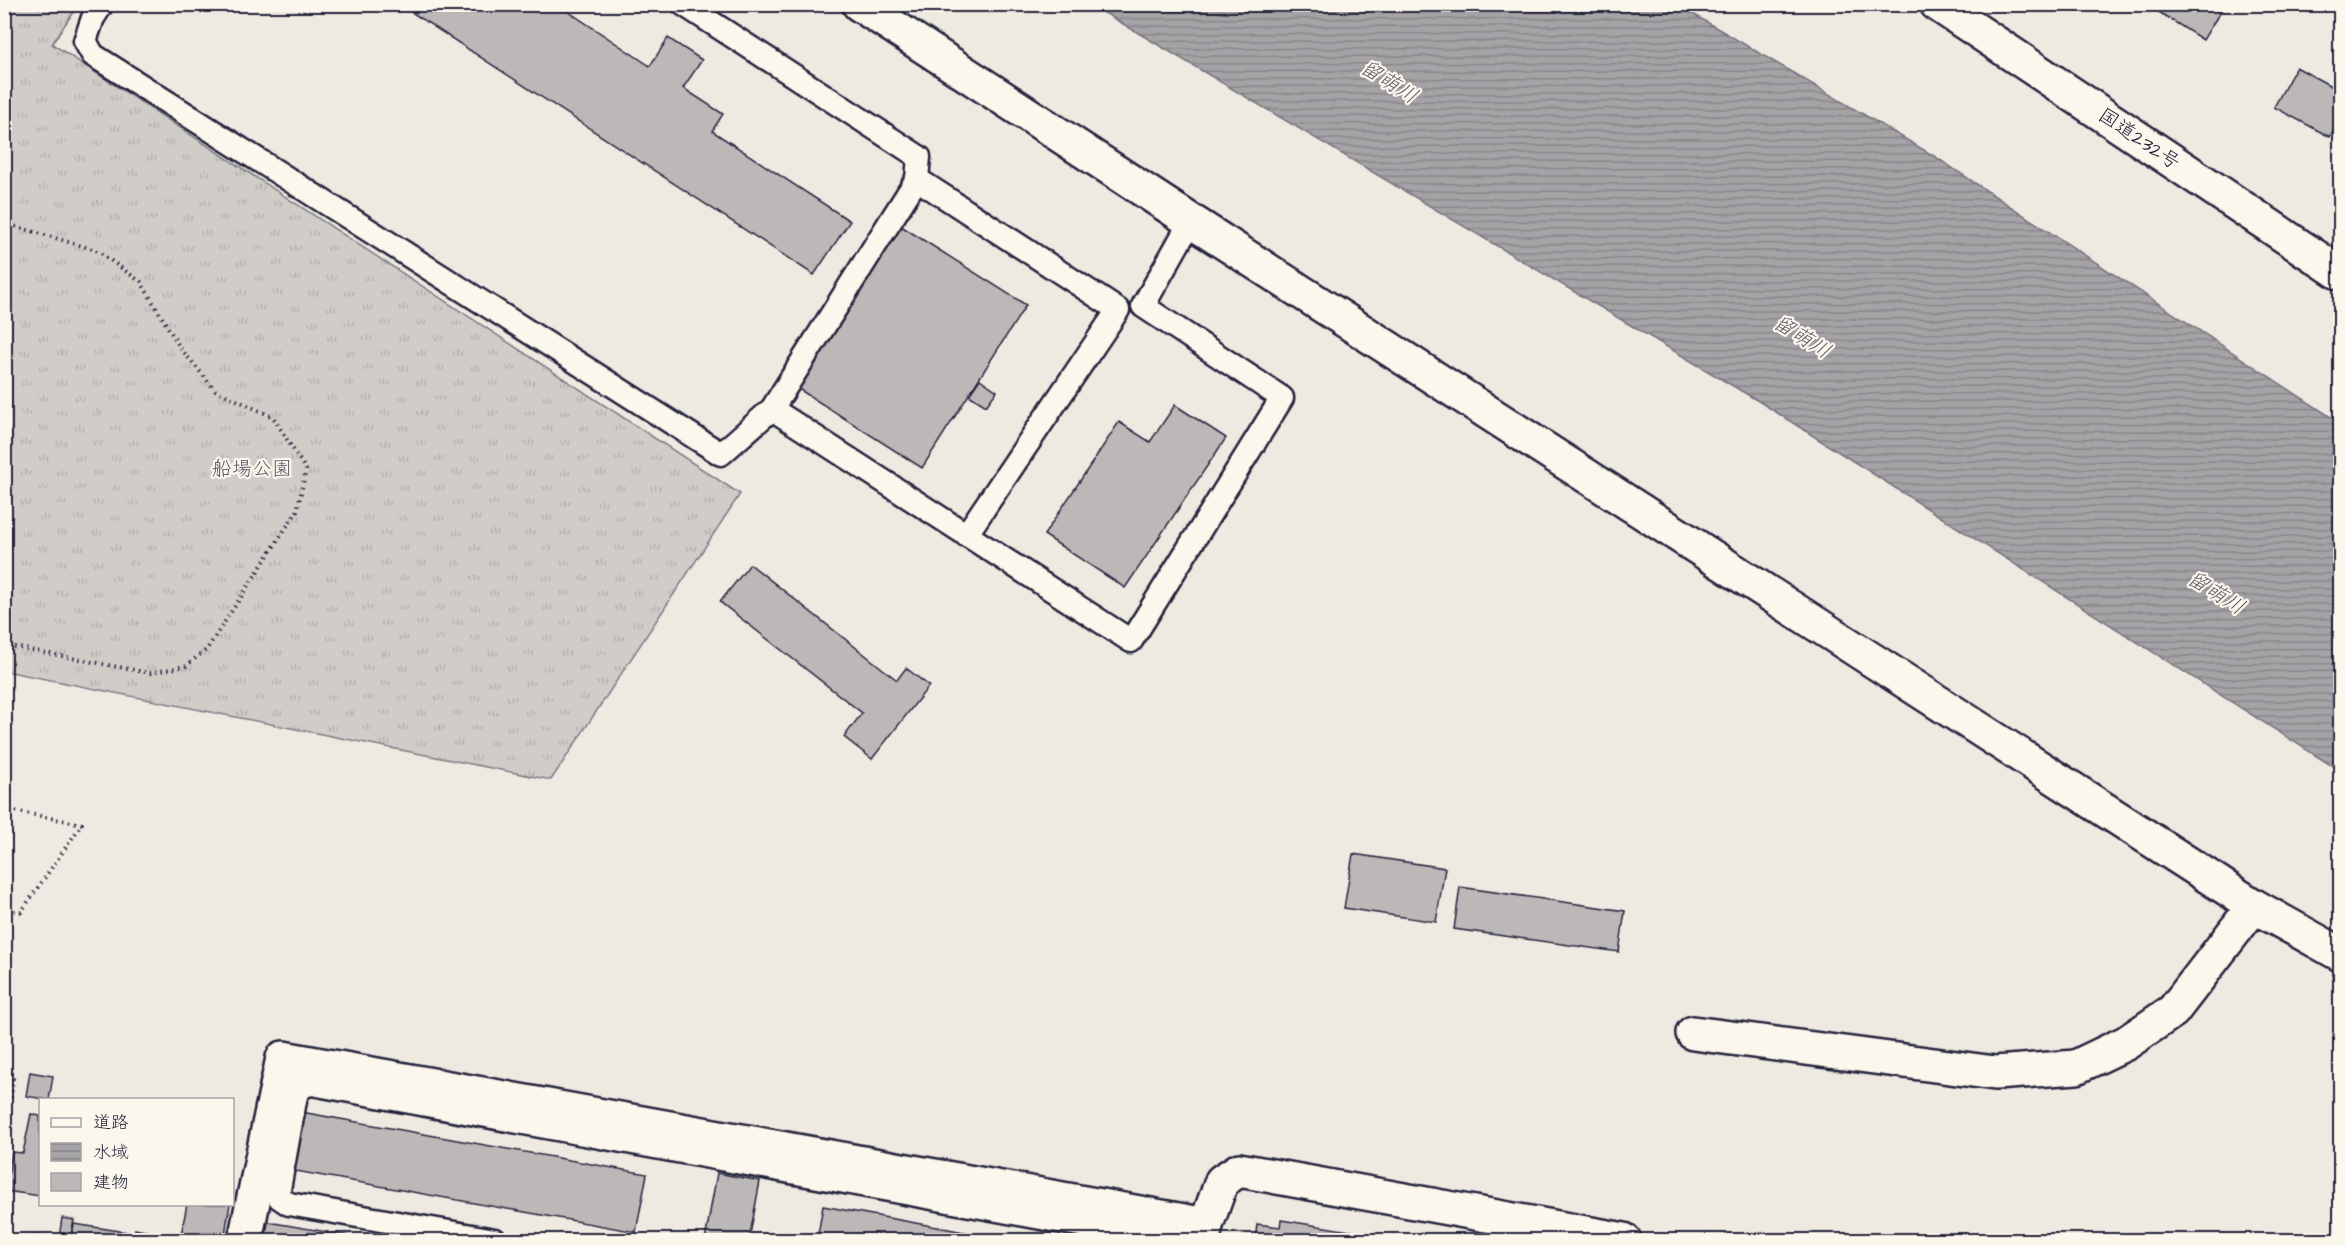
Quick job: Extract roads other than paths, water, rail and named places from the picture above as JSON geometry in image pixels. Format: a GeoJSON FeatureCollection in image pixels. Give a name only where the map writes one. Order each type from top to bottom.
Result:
{"type":"FeatureCollection","features":[{"type":"Feature","properties":{"kind":"main road"},"geometry":{"type":"LineString","coordinates":[[859,4],[1191,222],[2254,906],[2340,954]]}},
{"type":"Feature","properties":{"kind":"main road","name":"国道232号"},"geometry":{"type":"LineString","coordinates":[[1937,4],[2340,273]]}},
{"type":"Feature","properties":{"kind":"main road"},"geometry":{"type":"LineString","coordinates":[[1693,1033],[1995,1073],[2076,1066],[2126,1043],[2173,1011],[2254,906]]}},
{"type":"Feature","properties":{"kind":"main road"},"geometry":{"type":"LineString","coordinates":[[245,1240],[283,1058],[1205,1233],[1222,1182],[1239,1170],[1624,1240]]}},
{"type":"Feature","properties":{"kind":"lane"},"geometry":{"type":"LineString","coordinates":[[102,4],[93,18],[85,41],[93,55],[721,454],[772,409],[917,179],[919,158],[683,4]]}},
{"type":"Feature","properties":{"kind":"lane"},"geometry":{"type":"LineString","coordinates":[[772,409],[1131,641],[1282,398],[1143,306],[1118,310],[917,179]]}},
{"type":"Feature","properties":{"kind":"lane"},"geometry":{"type":"LineString","coordinates":[[1143,306],[1191,222]]}},
{"type":"Feature","properties":{"kind":"lane"},"geometry":{"type":"LineString","coordinates":[[966,535],[1118,310]]}},
{"type":"Feature","properties":{"kind":"lane"},"geometry":{"type":"LineString","coordinates":[[495,1240],[289,1204],[280,1198],[281,1177],[296,1095],[300,1089],[312,1084],[1161,1240]]}},
{"type":"Feature","properties":{"kind":"water","name":"留萌川"},"geometry":{"type":"Polygon","coordinates":[[[1091,5],[1678,5],[1934,156],[2340,423],[2340,771],[1760,402],[1091,5]]]}},
{"type":"Feature","properties":{"kind":"park label","name":"船場公園"},"geometry":{"type":"Point","coordinates":[252,469]}}]}
